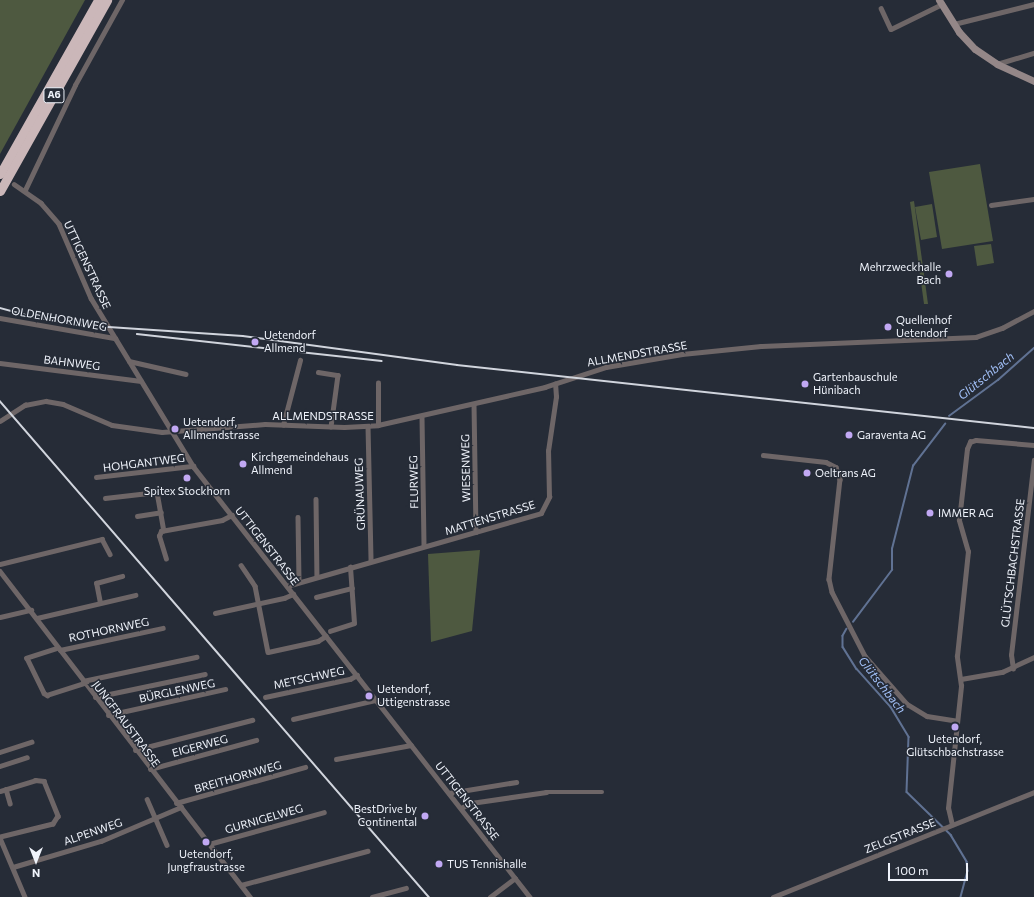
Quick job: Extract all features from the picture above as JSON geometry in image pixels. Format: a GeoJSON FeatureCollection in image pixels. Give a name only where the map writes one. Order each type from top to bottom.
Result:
{"type":"FeatureCollection","features":[{"type":"Feature","properties":{"kind":"highway","name":"A6"},"geometry":{"type":"LineString","coordinates":[[0,174],[98,0]]}},
{"type":"Feature","properties":{"kind":"highway","name":"A6"},"geometry":{"type":"LineString","coordinates":[[0,191],[107,0]]}},
{"type":"Feature","properties":{"kind":"main road"},"geometry":{"type":"LineString","coordinates":[[940,2],[954,24],[975,49],[997,64],[1034,81]]}},
{"type":"Feature","properties":{"kind":"street"},"geometry":{"type":"LineString","coordinates":[[25,190],[79,78],[122,0]]}},
{"type":"Feature","properties":{"kind":"street"},"geometry":{"type":"LineString","coordinates":[[880,8],[891,29],[940,2]]}},
{"type":"Feature","properties":{"kind":"street"},"geometry":{"type":"LineString","coordinates":[[954,24],[1034,4]]}},
{"type":"Feature","properties":{"kind":"street"},"geometry":{"type":"LineString","coordinates":[[997,64],[1034,53]]}},
{"type":"Feature","properties":{"kind":"street","name":"UTTIGENSTRASSE"},"geometry":{"type":"LineString","coordinates":[[14,184],[25,190],[46,207],[58,224],[87,291],[193,466],[515,878]]}},
{"type":"Feature","properties":{"kind":"street"},"geometry":{"type":"LineString","coordinates":[[991,205],[1034,199]]}},
{"type":"Feature","properties":{"kind":"street","name":"ALLMENDSTRASSE"},"geometry":{"type":"LineString","coordinates":[[0,421],[25,405],[51,402],[63,404],[117,426],[172,433],[256,424],[331,427],[378,425],[422,417],[554,384],[593,370],[702,351],[808,343],[976,337],[1002,328],[1034,311]]}},
{"type":"Feature","properties":{"kind":"street","name":"OLDENHORNWEG"},"geometry":{"type":"LineString","coordinates":[[0,318],[115,338]]}},
{"type":"Feature","properties":{"kind":"street"},"geometry":{"type":"LineString","coordinates":[[283,425],[300,360]]}},
{"type":"Feature","properties":{"kind":"street"},"geometry":{"type":"LineString","coordinates":[[129,361],[186,374]]}},
{"type":"Feature","properties":{"kind":"street","name":"BAHNWEG"},"geometry":{"type":"LineString","coordinates":[[0,363],[141,381]]}},
{"type":"Feature","properties":{"kind":"street"},"geometry":{"type":"LineString","coordinates":[[318,372],[338,375],[331,427]]}},
{"type":"Feature","properties":{"kind":"street"},"geometry":{"type":"LineString","coordinates":[[378,383],[378,425]]}},
{"type":"Feature","properties":{"kind":"street","name":"MATTENSTRASSE"},"geometry":{"type":"LineString","coordinates":[[287,586],[299,581],[535,516],[545,509],[549,498],[548,451],[556,397],[554,384]]}},
{"type":"Feature","properties":{"kind":"street","name":"WIESENWEG"},"geometry":{"type":"LineString","coordinates":[[474,404],[476,532]]}},
{"type":"Feature","properties":{"kind":"street","name":"FLURWEG"},"geometry":{"type":"LineString","coordinates":[[422,417],[424,546]]}},
{"type":"Feature","properties":{"kind":"street","name":"GRÜNAUWEG"},"geometry":{"type":"LineString","coordinates":[[368,426],[371,561]]}},
{"type":"Feature","properties":{"kind":"street"},"geometry":{"type":"LineString","coordinates":[[950,826],[948,808],[961,679],[957,656],[968,552],[959,520],[968,445],[973,441],[983,440],[1034,445]]}},
{"type":"Feature","properties":{"kind":"street"},"geometry":{"type":"LineString","coordinates":[[763,455],[826,462],[836,467],[840,479],[830,570],[832,592],[865,656],[907,704],[927,716],[957,721]]}},
{"type":"Feature","properties":{"kind":"street","name":"GLÜTSCHBACHSTRASSE"},"geometry":{"type":"LineString","coordinates":[[1013,669],[1011,655],[1034,460]]}},
{"type":"Feature","properties":{"kind":"street","name":"HOHGANTWEG"},"geometry":{"type":"LineString","coordinates":[[96,477],[193,466]]}},
{"type":"Feature","properties":{"kind":"street"},"geometry":{"type":"LineString","coordinates":[[105,498],[157,492],[164,530]]}},
{"type":"Feature","properties":{"kind":"street"},"geometry":{"type":"LineString","coordinates":[[316,499],[317,576]]}},
{"type":"Feature","properties":{"kind":"street"},"geometry":{"type":"LineString","coordinates":[[137,516],[161,512]]}},
{"type":"Feature","properties":{"kind":"street"},"geometry":{"type":"LineString","coordinates":[[166,559],[159,536],[164,530],[222,520],[232,516]]}},
{"type":"Feature","properties":{"kind":"street"},"geometry":{"type":"LineString","coordinates":[[298,517],[299,581]]}},
{"type":"Feature","properties":{"kind":"street"},"geometry":{"type":"LineString","coordinates":[[0,564],[102,539],[110,554]]}},
{"type":"Feature","properties":{"kind":"street"},"geometry":{"type":"LineString","coordinates":[[240,565],[254,583],[268,652],[318,641],[326,636]]}},
{"type":"Feature","properties":{"kind":"street"},"geometry":{"type":"LineString","coordinates":[[330,631],[354,623],[350,567]]}},
{"type":"Feature","properties":{"kind":"street","name":"JUNGFRAUSTRASSE"},"geometry":{"type":"LineString","coordinates":[[0,571],[31,610],[135,750],[250,897]]}},
{"type":"Feature","properties":{"kind":"street"},"geometry":{"type":"LineString","coordinates":[[100,603],[96,583],[122,576]]}},
{"type":"Feature","properties":{"kind":"street"},"geometry":{"type":"LineString","coordinates":[[316,597],[352,588]]}},
{"type":"Feature","properties":{"kind":"street"},"geometry":{"type":"LineString","coordinates":[[215,613],[258,604],[293,594]]}},
{"type":"Feature","properties":{"kind":"street"},"geometry":{"type":"LineString","coordinates":[[37,618],[136,595]]}},
{"type":"Feature","properties":{"kind":"street"},"geometry":{"type":"LineString","coordinates":[[0,617],[31,610]]}},
{"type":"Feature","properties":{"kind":"street","name":"ROTHORNWEG"},"geometry":{"type":"LineString","coordinates":[[84,682],[47,695],[44,693],[27,658],[59,649],[163,628]]}},
{"type":"Feature","properties":{"kind":"street"},"geometry":{"type":"LineString","coordinates":[[961,679],[1013,669],[1034,657]]}},
{"type":"Feature","properties":{"kind":"street"},"geometry":{"type":"LineString","coordinates":[[84,682],[196,658]]}},
{"type":"Feature","properties":{"kind":"street"},"geometry":{"type":"LineString","coordinates":[[95,697],[205,674]]}},
{"type":"Feature","properties":{"kind":"street","name":"METSCHWEG"},"geometry":{"type":"LineString","coordinates":[[265,697],[350,679],[357,675]]}},
{"type":"Feature","properties":{"kind":"street","name":"BÜRGLENWEG"},"geometry":{"type":"LineString","coordinates":[[108,714],[225,689]]}},
{"type":"Feature","properties":{"kind":"street"},"geometry":{"type":"LineString","coordinates":[[293,719],[376,700]]}},
{"type":"Feature","properties":{"kind":"street"},"geometry":{"type":"LineString","coordinates":[[135,750],[252,720]]}},
{"type":"Feature","properties":{"kind":"street","name":"EIGERWEG"},"geometry":{"type":"LineString","coordinates":[[150,769],[256,740]]}},
{"type":"Feature","properties":{"kind":"street"},"geometry":{"type":"LineString","coordinates":[[0,752],[31,742]]}},
{"type":"Feature","properties":{"kind":"street"},"geometry":{"type":"LineString","coordinates":[[336,760],[411,745]]}},
{"type":"Feature","properties":{"kind":"street"},"geometry":{"type":"LineString","coordinates":[[0,766],[27,757]]}},
{"type":"Feature","properties":{"kind":"street","name":"BREITHORNWEG"},"geometry":{"type":"LineString","coordinates":[[178,805],[305,767]]}},
{"type":"Feature","properties":{"kind":"street"},"geometry":{"type":"LineString","coordinates":[[0,791],[36,780],[44,781],[57,819],[53,824],[0,838],[25,897]]}},
{"type":"Feature","properties":{"kind":"street"},"geometry":{"type":"LineString","coordinates":[[449,793],[516,782]]}},
{"type":"Feature","properties":{"kind":"street"},"geometry":{"type":"LineString","coordinates":[[6,789],[10,803]]}},
{"type":"Feature","properties":{"kind":"street"},"geometry":{"type":"LineString","coordinates":[[461,808],[471,803],[546,792],[602,792]]}},
{"type":"Feature","properties":{"kind":"street","name":"ZELGSTRASSE"},"geometry":{"type":"LineString","coordinates":[[773,897],[1034,792]]}},
{"type":"Feature","properties":{"kind":"street"},"geometry":{"type":"LineString","coordinates":[[147,799],[167,844]]}},
{"type":"Feature","properties":{"kind":"street","name":"ALPENWEG"},"geometry":{"type":"LineString","coordinates":[[13,867],[96,843],[155,818],[178,805]]}},
{"type":"Feature","properties":{"kind":"street","name":"GURNIGELWEG"},"geometry":{"type":"LineString","coordinates":[[209,844],[324,812]]}},
{"type":"Feature","properties":{"kind":"street"},"geometry":{"type":"LineString","coordinates":[[241,886],[367,851]]}},
{"type":"Feature","properties":{"kind":"street"},"geometry":{"type":"LineString","coordinates":[[490,897],[515,878],[530,897]]}},
{"type":"Feature","properties":{"kind":"street"},"geometry":{"type":"LineString","coordinates":[[372,897],[406,888]]}},
{"type":"Feature","properties":{"kind":"green space"},"geometry":{"type":"Polygon","coordinates":[[[0,0],[85,0],[0,154],[0,0]]]}},
{"type":"Feature","properties":{"kind":"green space"},"geometry":{"type":"Polygon","coordinates":[[[980,164],[993,241],[942,249],[929,172],[980,164]]]}},
{"type":"Feature","properties":{"kind":"green space"},"geometry":{"type":"Polygon","coordinates":[[[914,201],[928,304],[924,304],[910,202],[914,201]]]}},
{"type":"Feature","properties":{"kind":"green space"},"geometry":{"type":"Polygon","coordinates":[[[932,204],[937,237],[921,240],[915,207],[932,204]]]}},
{"type":"Feature","properties":{"kind":"green space"},"geometry":{"type":"Polygon","coordinates":[[[991,244],[994,263],[977,266],[974,246],[991,244]]]}},
{"type":"Feature","properties":{"kind":"green space"},"geometry":{"type":"Polygon","coordinates":[[[480,550],[472,631],[431,642],[428,554],[480,550]]]}},
{"type":"Feature","properties":{"kind":"waterway","name":"Glütschbach"},"geometry":{"type":"LineString","coordinates":[[949,416],[998,380],[1034,348]]}},
{"type":"Feature","properties":{"kind":"waterway","name":"Glütschbach"},"geometry":{"type":"LineString","coordinates":[[853,622],[892,570],[892,549],[913,466],[945,424]]}},
{"type":"Feature","properties":{"kind":"waterway","name":"Glütschbach"},"geometry":{"type":"LineString","coordinates":[[847,629],[843,636],[843,647],[857,669],[891,707],[909,737],[907,792],[951,835],[967,862],[968,871],[961,897]]}},
{"type":"Feature","properties":{"kind":"railway"},"geometry":{"type":"LineString","coordinates":[[0,308],[34,317],[79,325],[243,336],[457,365],[1034,428]]}},
{"type":"Feature","properties":{"kind":"railway"},"geometry":{"type":"LineString","coordinates":[[137,334],[382,361]]}},
{"type":"Feature","properties":{"kind":"railway"},"geometry":{"type":"LineString","coordinates":[[0,401],[429,897]]}},
{"type":"Feature","properties":{"kind":"place","name":"Mehrzweckhalle Bach"},"geometry":{"type":"Point","coordinates":[949,274]}},
{"type":"Feature","properties":{"kind":"place","name":"Quellenhof Uetendorf"},"geometry":{"type":"Point","coordinates":[888,327]}},
{"type":"Feature","properties":{"kind":"place","name":"Uetendorf Allmend"},"geometry":{"type":"Point","coordinates":[255,342]}},
{"type":"Feature","properties":{"kind":"place","name":"Gartenbauschule Hünibach"},"geometry":{"type":"Point","coordinates":[805,384]}},
{"type":"Feature","properties":{"kind":"place","name":"Uetendorf, Allmendstrasse"},"geometry":{"type":"Point","coordinates":[175,429]}},
{"type":"Feature","properties":{"kind":"place","name":"Garaventa AG"},"geometry":{"type":"Point","coordinates":[849,435]}},
{"type":"Feature","properties":{"kind":"place","name":"Kirchgemeindehaus Allmend"},"geometry":{"type":"Point","coordinates":[243,464]}},
{"type":"Feature","properties":{"kind":"place","name":"Oeltrans AG"},"geometry":{"type":"Point","coordinates":[807,473]}},
{"type":"Feature","properties":{"kind":"place","name":"Spitex Stockhorn"},"geometry":{"type":"Point","coordinates":[187,478]}},
{"type":"Feature","properties":{"kind":"place","name":"IMMER AG"},"geometry":{"type":"Point","coordinates":[930,513]}},
{"type":"Feature","properties":{"kind":"place","name":"Uetendorf, Uttigenstrasse"},"geometry":{"type":"Point","coordinates":[369,696]}},
{"type":"Feature","properties":{"kind":"place","name":"Uetendorf, Glütschbachstrasse"},"geometry":{"type":"Point","coordinates":[955,727]}},
{"type":"Feature","properties":{"kind":"place","name":"BestDrive by Continental"},"geometry":{"type":"Point","coordinates":[425,816]}},
{"type":"Feature","properties":{"kind":"place","name":"Uetendorf, Jungfraustrasse"},"geometry":{"type":"Point","coordinates":[206,842]}},
{"type":"Feature","properties":{"kind":"place","name":"TUS Tennishalle"},"geometry":{"type":"Point","coordinates":[439,864]}}]}
